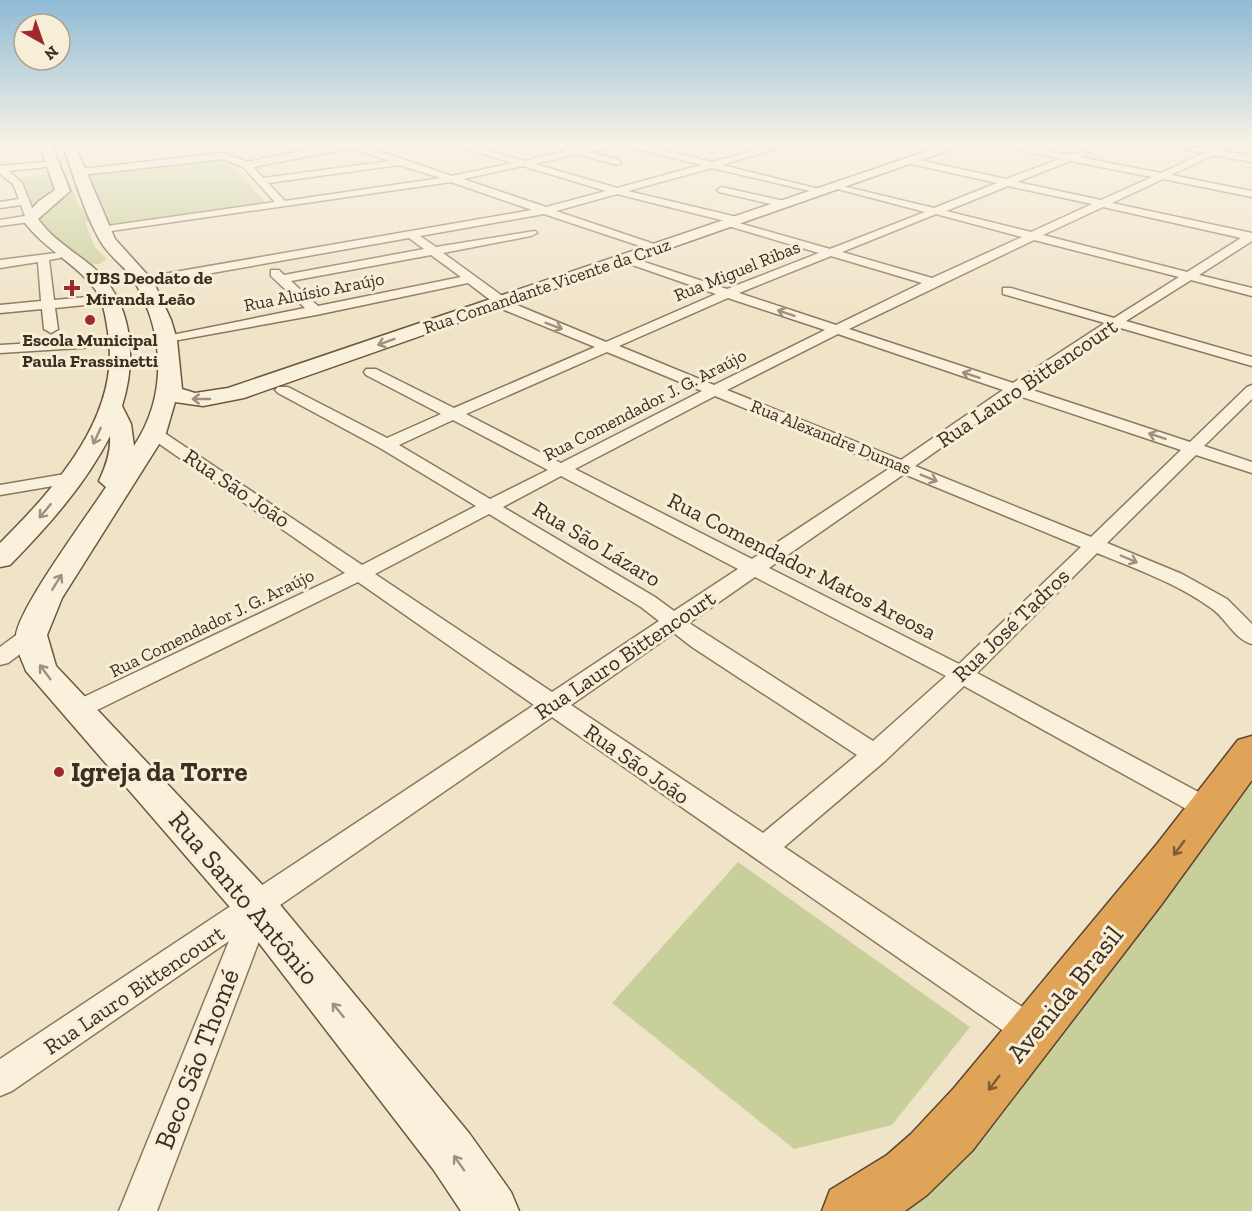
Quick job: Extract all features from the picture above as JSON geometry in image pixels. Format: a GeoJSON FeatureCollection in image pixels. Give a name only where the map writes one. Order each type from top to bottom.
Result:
{"type":"FeatureCollection","features":[{"type":"Feature","properties":{"kind":"highway","name":"Avenida Brasil"},"geometry":{"type":"LineString","coordinates":[[851,1211],[922,1163],[974,1110],[1032,1032],[1158,876],[1252,750]]}},
{"type":"Feature","properties":{"kind":"street"},"geometry":{"type":"LineString","coordinates":[[0,559],[37,520],[71,478],[95,442],[121,376],[122,342],[110,299],[86,272],[38,232],[21,200]]}},
{"type":"Feature","properties":{"kind":"street"},"geometry":{"type":"LineString","coordinates":[[0,223],[28,213],[49,200]]}},
{"type":"Feature","properties":{"kind":"street"},"geometry":{"type":"LineString","coordinates":[[93,200],[112,248],[139,276],[161,320],[166,340],[170,384]]}},
{"type":"Feature","properties":{"kind":"street"},"geometry":{"type":"LineString","coordinates":[[278,200],[283,204]]}},
{"type":"Feature","properties":{"kind":"street"},"geometry":{"type":"LineString","coordinates":[[104,229],[314,200]]}},
{"type":"Feature","properties":{"kind":"street"},"geometry":{"type":"LineString","coordinates":[[517,200],[656,248]]}},
{"type":"Feature","properties":{"kind":"street"},"geometry":{"type":"LineString","coordinates":[[86,272],[115,269],[139,276],[265,261],[548,210],[586,200]]}},
{"type":"Feature","properties":{"kind":"street"},"geometry":{"type":"LineString","coordinates":[[649,200],[733,222],[933,282]]}},
{"type":"Feature","properties":{"kind":"street"},"geometry":{"type":"LineString","coordinates":[[764,200],[784,204]]}},
{"type":"Feature","properties":{"kind":"street","name":"Rua Comandante Vicente da Cruz"},"geometry":{"type":"LineString","coordinates":[[170,384],[172,392],[185,398],[214,399],[236,393],[797,200]]}},
{"type":"Feature","properties":{"kind":"street"},"geometry":{"type":"LineString","coordinates":[[889,200],[1252,292]]}},
{"type":"Feature","properties":{"kind":"street","name":"Rua Miguel Ribas"},"geometry":{"type":"LineString","coordinates":[[386,444],[453,412],[728,293],[963,200]]}},
{"type":"Feature","properties":{"kind":"street"},"geometry":{"type":"LineString","coordinates":[[1081,200],[1251,237]]}},
{"type":"Feature","properties":{"kind":"street","name":"Rua Comendador J. G. Araújo"},"geometry":{"type":"LineString","coordinates":[[79,709],[361,573],[715,390],[933,282],[1112,200]]}},
{"type":"Feature","properties":{"kind":"street"},"geometry":{"type":"LineString","coordinates":[[0,205],[28,213]]}},
{"type":"Feature","properties":{"kind":"street"},"geometry":{"type":"LineString","coordinates":[[507,217],[543,239]]}},
{"type":"Feature","properties":{"kind":"street"},"geometry":{"type":"LineString","coordinates":[[281,279],[531,233]]}},
{"type":"Feature","properties":{"kind":"street","name":"Rua Alexandre Dumas"},"geometry":{"type":"LineString","coordinates":[[411,234],[432,252],[501,301],[532,317],[1095,544],[1198,590],[1220,604],[1252,637]]}},
{"type":"Feature","properties":{"kind":"street","name":"Rua Lauro Bittencourt"},"geometry":{"type":"LineString","coordinates":[[0,1079],[256,908],[1014,389],[1251,237]]}},
{"type":"Feature","properties":{"kind":"street"},"geometry":{"type":"LineString","coordinates":[[0,264],[63,255]]}},
{"type":"Feature","properties":{"kind":"street"},"geometry":{"type":"LineString","coordinates":[[86,272],[107,265],[120,257]]}},
{"type":"Feature","properties":{"kind":"street"},"geometry":{"type":"LineString","coordinates":[[43,258],[51,329]]}},
{"type":"Feature","properties":{"kind":"street"},"geometry":{"type":"LineString","coordinates":[[625,259],[1252,468]]}},
{"type":"Feature","properties":{"kind":"street"},"geometry":{"type":"LineString","coordinates":[[265,261],[316,311]]}},
{"type":"Feature","properties":{"kind":"street","name":"Rua Aluísio Araújo"},"geometry":{"type":"LineString","coordinates":[[166,340],[469,279]]}},
{"type":"Feature","properties":{"kind":"street"},"geometry":{"type":"LineString","coordinates":[[1008,291],[1252,362]]}},
{"type":"Feature","properties":{"kind":"street"},"geometry":{"type":"LineString","coordinates":[[0,309],[110,299]]}},
{"type":"Feature","properties":{"kind":"street"},"geometry":{"type":"LineString","coordinates":[[0,349],[122,342]]}},
{"type":"Feature","properties":{"kind":"street","name":"Rua Comendador Matos Areosa"},"geometry":{"type":"LineString","coordinates":[[371,372],[453,412],[752,569],[960,674],[1208,809]]}},
{"type":"Feature","properties":{"kind":"street","name":"Rua Santo Antônio"},"geometry":{"type":"LineString","coordinates":[[170,384],[154,433],[15,646],[34,652],[42,670],[256,908],[451,1151],[492,1211]]}},
{"type":"Feature","properties":{"kind":"street","name":"Rua São Lázaro"},"geometry":{"type":"LineString","coordinates":[[283,390],[386,444],[648,602],[672,622],[876,755]]}},
{"type":"Feature","properties":{"kind":"street","name":"Rua José Tadros"},"geometry":{"type":"LineString","coordinates":[[762,850],[925,711],[960,674],[1252,390]]}},
{"type":"Feature","properties":{"kind":"street"},"geometry":{"type":"LineString","coordinates":[[92,527],[123,457],[123,431],[111,405]]}},
{"type":"Feature","properties":{"kind":"street","name":"Rua São João"},"geometry":{"type":"LineString","coordinates":[[154,433],[762,850],[1032,1032]]}},
{"type":"Feature","properties":{"kind":"street"},"geometry":{"type":"LineString","coordinates":[[0,490],[71,478]]}},
{"type":"Feature","properties":{"kind":"street","name":"Beco São Thomé"},"geometry":{"type":"LineString","coordinates":[[138,1211],[256,908]]}},
{"type":"Feature","properties":{"kind":"green space"},"geometry":{"type":"Polygon","coordinates":[[[29,200],[42,200],[31,207],[29,200]]]}},
{"type":"Feature","properties":{"kind":"green space"},"geometry":{"type":"Polygon","coordinates":[[[55,200],[76,200],[80,209],[90,208],[95,220],[85,222],[95,247],[107,259],[99,264],[80,265],[32,217],[55,200]]]}},
{"type":"Feature","properties":{"kind":"green space"},"geometry":{"type":"Polygon","coordinates":[[[93,200],[263,200],[265,202],[103,225],[93,200]]]}},
{"type":"Feature","properties":{"kind":"green space"},"geometry":{"type":"Polygon","coordinates":[[[1252,779],[1252,1211],[894,1211],[1252,779]]]}},
{"type":"Feature","properties":{"kind":"green space"},"geometry":{"type":"Polygon","coordinates":[[[738,862],[970,1027],[892,1125],[794,1149],[612,1003],[738,862]]]}},
{"type":"Feature","properties":{"kind":"place","name":"UBS Deodato de Miranda Leão"},"geometry":{"type":"Point","coordinates":[72,288]}},
{"type":"Feature","properties":{"kind":"place","name":"Escola Municipal Paula Frassinetti"},"geometry":{"type":"Point","coordinates":[90,320]}},
{"type":"Feature","properties":{"kind":"place","name":"Igreja da Torre"},"geometry":{"type":"Point","coordinates":[59,772]}}]}
